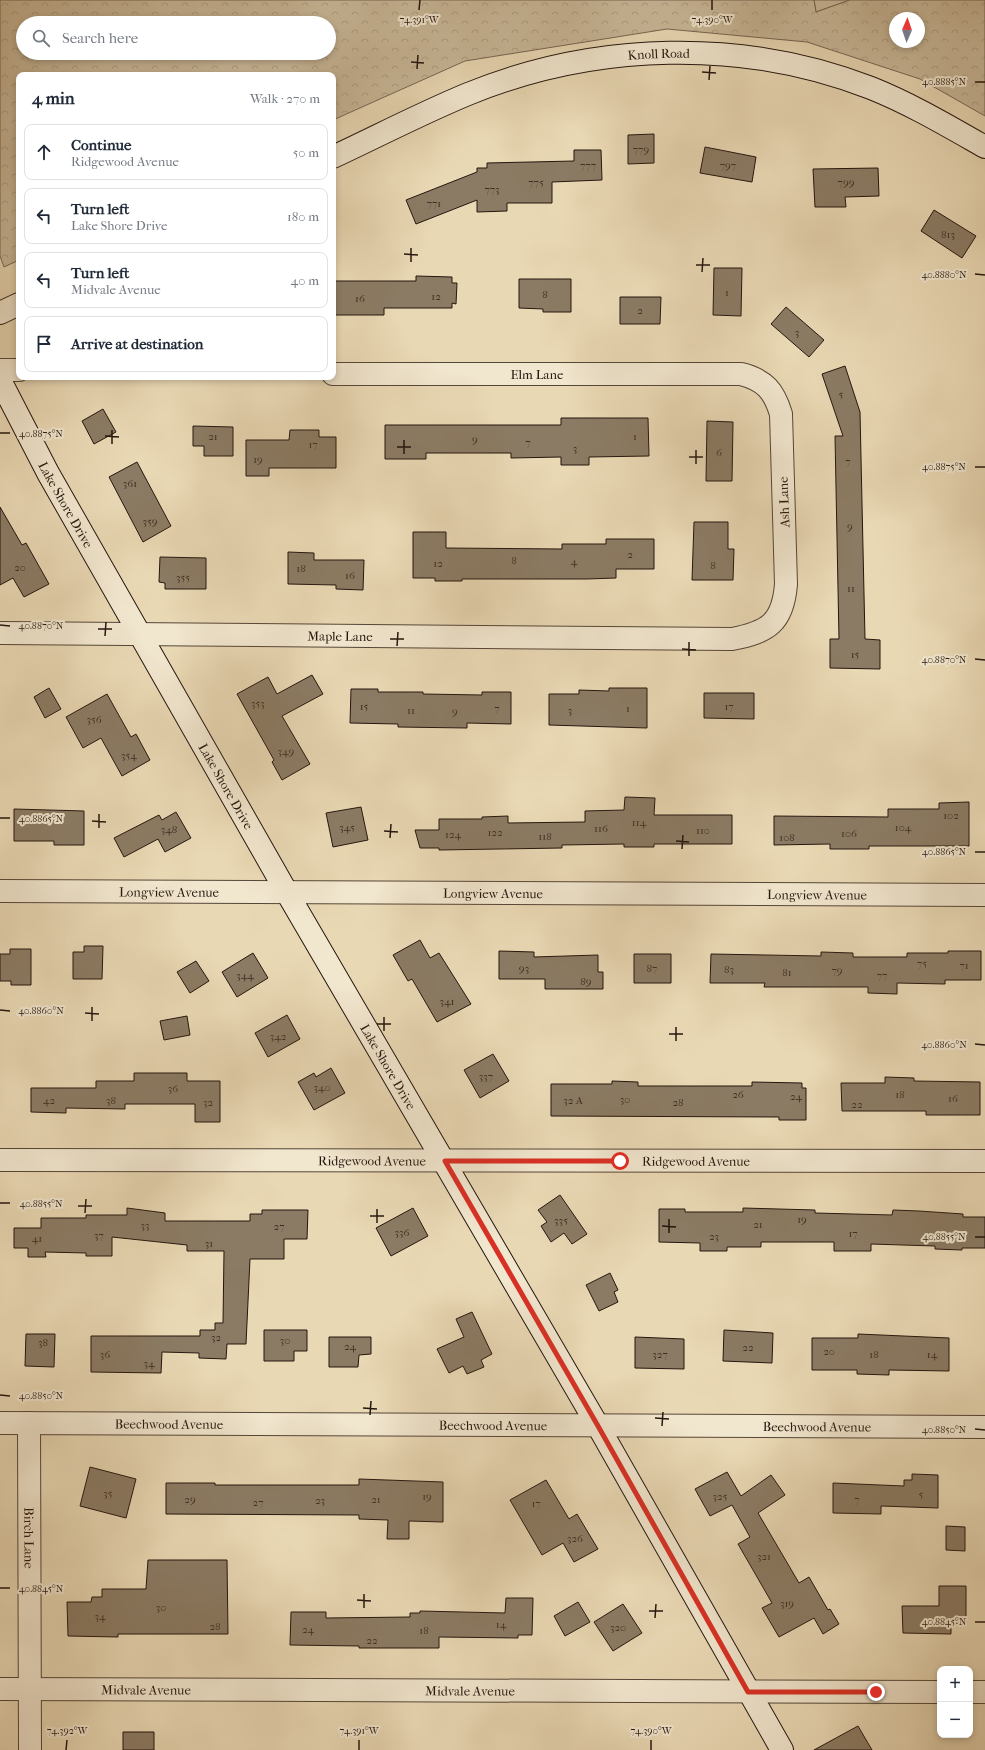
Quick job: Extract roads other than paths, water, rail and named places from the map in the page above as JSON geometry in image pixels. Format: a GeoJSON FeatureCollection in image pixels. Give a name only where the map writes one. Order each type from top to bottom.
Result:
{"type":"FeatureCollection","features":[{"type":"Feature","properties":{"kind":"street","name":"Knoll Road"},"geometry":{"type":"LineString","coordinates":[[336,156],[468,94],[513,78],[559,66],[606,58],[657,53],[716,54],[757,58],[810,69],[870,88],[914,107],[985,147]]}},
{"type":"Feature","properties":{"kind":"street"},"geometry":{"type":"LineString","coordinates":[[0,313],[16,305]]}},
{"type":"Feature","properties":{"kind":"street"},"geometry":{"type":"LineString","coordinates":[[0,370],[16,370]]}},
{"type":"Feature","properties":{"kind":"street","name":"Elm Lane"},"geometry":{"type":"LineString","coordinates":[[336,374],[741,374]]}},
{"type":"Feature","properties":{"kind":"street","name":"Ash Lane"},"geometry":{"type":"LineString","coordinates":[[741,374],[754,378],[766,386],[776,399],[781,414],[786,584],[785,600],[779,614],[768,626],[751,635]]}},
{"type":"Feature","properties":{"kind":"street","name":"Lake Shore Drive"},"geometry":{"type":"LineString","coordinates":[[0,380],[48,473],[286,891],[445,1161],[782,1750]]}},
{"type":"Feature","properties":{"kind":"street","name":"Maple Lane"},"geometry":{"type":"LineString","coordinates":[[0,633],[732,639],[751,635]]}},
{"type":"Feature","properties":{"kind":"street","name":"Longview Avenue"},"geometry":{"type":"LineString","coordinates":[[0,890],[985,896]]}},
{"type":"Feature","properties":{"kind":"street","name":"Ridgewood Avenue"},"geometry":{"type":"LineString","coordinates":[[0,1160],[985,1161]]}},
{"type":"Feature","properties":{"kind":"street","name":"Beechwood Avenue"},"geometry":{"type":"LineString","coordinates":[[0,1423],[985,1427]]}},
{"type":"Feature","properties":{"kind":"street","name":"Birch Lane"},"geometry":{"type":"LineString","coordinates":[[29,1423],[30,1750]]}},
{"type":"Feature","properties":{"kind":"street","name":"Midvale Avenue"},"geometry":{"type":"LineString","coordinates":[[0,1689],[937,1692]]}},
{"type":"Feature","properties":{"kind":"street"},"geometry":{"type":"LineString","coordinates":[[973,1692],[985,1692]]}}]}
